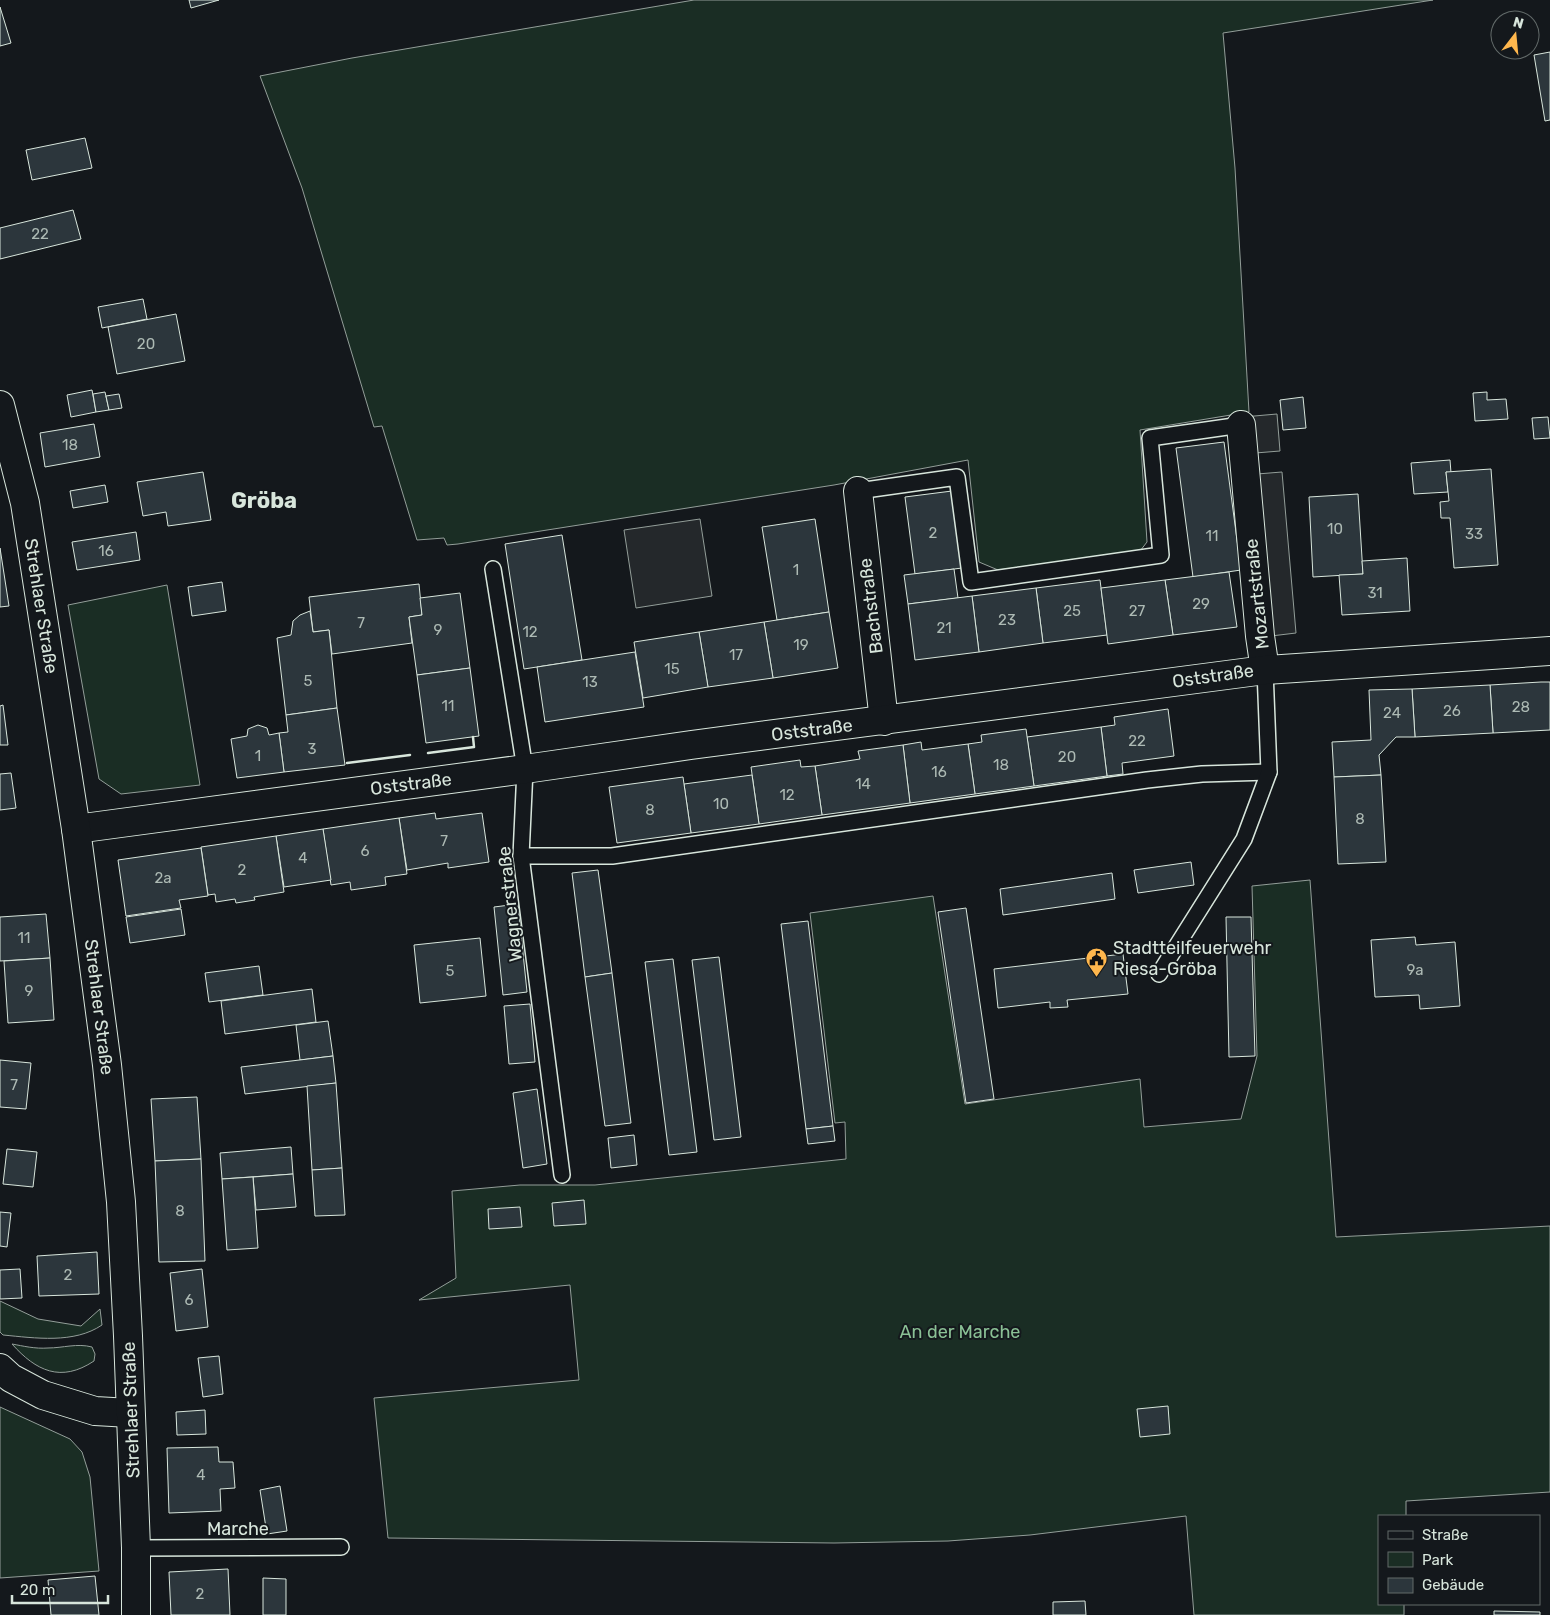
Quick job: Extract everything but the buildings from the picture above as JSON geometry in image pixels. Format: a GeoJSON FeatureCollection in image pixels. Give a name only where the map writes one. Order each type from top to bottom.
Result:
{"type":"FeatureCollection","features":[{"type":"Feature","properties":{"kind":"street","name":"Strehlaer Straße"},"geometry":{"type":"LineString","coordinates":[[0,405],[25,503],[76,829],[107,1064],[121,1202],[136,1548],[136,1615]]}},
{"type":"Feature","properties":{"kind":"street","name":"Mozartstraße"},"geometry":{"type":"LineString","coordinates":[[1241,425],[1260,636],[1265,670]]}},
{"type":"Feature","properties":{"kind":"street","name":"Bachstraße"},"geometry":{"type":"LineString","coordinates":[[858,491],[884,720]]}},
{"type":"Feature","properties":{"kind":"street","name":"Oststraße"},"geometry":{"type":"LineString","coordinates":[[76,829],[691,745],[1265,670],[1550,651]]}},
{"type":"Feature","properties":{"kind":"street"},"geometry":{"type":"LineString","coordinates":[[0,1368],[11,1378],[43,1395],[94,1410],[130,1413]]}},
{"type":"Feature","properties":{"kind":"lane"},"geometry":{"type":"LineString","coordinates":[[858,491],[957,477],[971,582],[1161,555],[1150,438],[1241,425]]}},
{"type":"Feature","properties":{"kind":"lane","name":"Wagnerstraße"},"geometry":{"type":"LineString","coordinates":[[494,570],[525,769],[521,856],[562,1175]]}},
{"type":"Feature","properties":{"kind":"lane","name":"Mozartstraße"},"geometry":{"type":"LineString","coordinates":[[1159,974],[1244,839],[1269,772],[1265,670]]}},
{"type":"Feature","properties":{"kind":"lane"},"geometry":{"type":"LineString","coordinates":[[521,856],[612,856],[1147,780],[1202,774],[1269,772]]}},
{"type":"Feature","properties":{"kind":"lane","name":"Marche"},"geometry":{"type":"LineString","coordinates":[[136,1548],[341,1547]]}},
{"type":"Feature","properties":{"kind":"green space"},"geometry":{"type":"Polygon","coordinates":[[[694,0],[1433,0],[1223,33],[1235,168],[1249,412],[1140,430],[1147,542],[1140,551],[998,570],[979,562],[968,460],[834,485],[458,544],[447,545],[444,538],[417,540],[382,426],[374,427],[302,188],[260,76],[352,58],[694,0]]]}},
{"type":"Feature","properties":{"kind":"green space"},"geometry":{"type":"Polygon","coordinates":[[[167,585],[200,785],[121,794],[99,779],[68,605],[167,585]]]}},
{"type":"Feature","properties":{"kind":"green space","name":"An der Marche"},"geometry":{"type":"Polygon","coordinates":[[[1310,880],[1336,1237],[1550,1226],[1550,1492],[1406,1501],[1406,1515],[1378,1515],[1378,1605],[1404,1605],[1404,1615],[1194,1615],[1186,1516],[1030,1535],[948,1541],[834,1543],[388,1538],[374,1398],[579,1380],[570,1285],[419,1300],[456,1278],[452,1191],[520,1185],[595,1185],[846,1159],[845,1122],[835,1123],[810,913],[933,896],[965,1104],[1140,1079],[1144,1127],[1241,1119],[1257,1056],[1252,886],[1310,880]]]}},
{"type":"Feature","properties":{"kind":"green space"},"geometry":{"type":"Polygon","coordinates":[[[0,1301],[38,1319],[81,1326],[100,1309],[102,1325],[91,1331],[67,1337],[41,1338],[3,1335],[0,1332],[0,1301]]]}},
{"type":"Feature","properties":{"kind":"green space"},"geometry":{"type":"Polygon","coordinates":[[[12,1344],[38,1348],[92,1347],[95,1354],[94,1361],[82,1368],[71,1371],[50,1371],[30,1361],[12,1344]]]}},
{"type":"Feature","properties":{"kind":"green space"},"geometry":{"type":"Polygon","coordinates":[[[0,1407],[70,1439],[82,1452],[90,1477],[99,1571],[0,1578],[0,1407]]]}},
{"type":"Feature","properties":{"kind":"shaded area"},"geometry":{"type":"Polygon","coordinates":[[[1277,414],[1280,451],[1243,454],[1243,417],[1277,414]]]}},
{"type":"Feature","properties":{"kind":"shaded area"},"geometry":{"type":"Polygon","coordinates":[[[1282,472],[1296,633],[1271,636],[1257,474],[1282,472]]]}},
{"type":"Feature","properties":{"kind":"shaded area"},"geometry":{"type":"Polygon","coordinates":[[[700,519],[712,596],[636,608],[624,530],[700,519]]]}},
{"type":"Feature","properties":{"kind":"wall"},"geometry":{"type":"LineString","coordinates":[[428,753],[474,747],[473,737]]}},
{"type":"Feature","properties":{"kind":"wall"},"geometry":{"type":"LineString","coordinates":[[347,763],[410,755]]}},
{"type":"Feature","properties":{"kind":"place","name":"Stadtteilfeuerwehr Riesa-Gröba"},"geometry":{"type":"Point","coordinates":[1097,977]}},
{"type":"Feature","properties":{"kind":"district","name":"Gröba"},"geometry":{"type":"Point","coordinates":[264,500]}}]}
